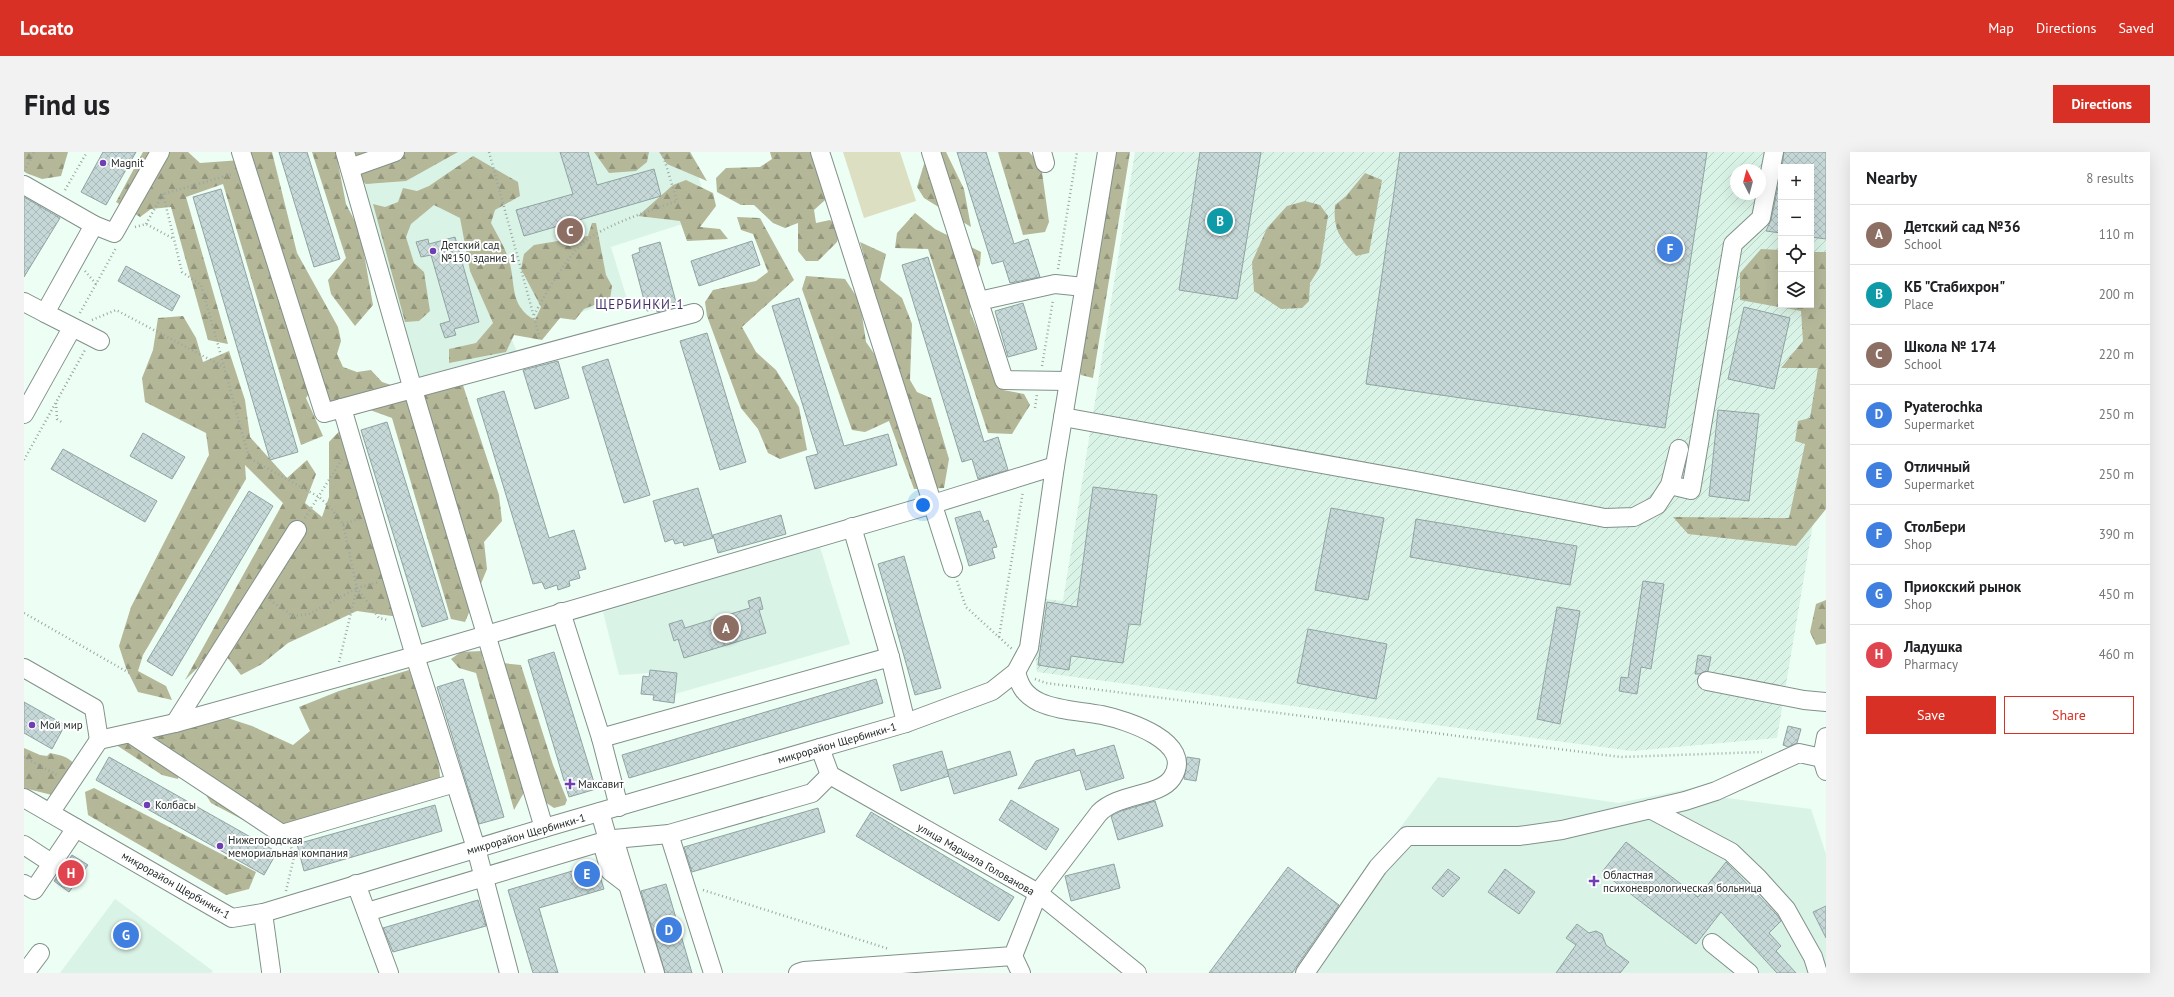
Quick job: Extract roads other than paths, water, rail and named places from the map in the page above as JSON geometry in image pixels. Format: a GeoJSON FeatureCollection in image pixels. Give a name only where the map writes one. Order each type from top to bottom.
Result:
{"type":"FeatureCollection","features":[{"type":"Feature","properties":{"kind":"street"},"geometry":{"type":"LineString","coordinates":[[24,185],[94,224],[114,233],[160,152]]}},
{"type":"Feature","properties":{"kind":"street"},"geometry":{"type":"LineString","coordinates":[[241,152],[324,413],[694,313]]}},
{"type":"Feature","properties":{"kind":"street"},"geometry":{"type":"LineString","coordinates":[[395,152],[348,160],[413,390],[544,828]]}},
{"type":"Feature","properties":{"kind":"street"},"geometry":{"type":"LineString","coordinates":[[820,152],[953,568]]}},
{"type":"Feature","properties":{"kind":"street"},"geometry":{"type":"LineString","coordinates":[[931,152],[1004,380],[1068,381]]}},
{"type":"Feature","properties":{"kind":"street"},"geometry":{"type":"LineString","coordinates":[[1021,973],[1014,956],[1038,893],[1104,808],[1119,800],[1166,784],[1172,778],[1177,767],[1177,758],[1169,744],[1134,725],[1102,715],[1057,708],[1039,702],[1024,692],[1019,665],[1029,648],[1068,381],[1107,152]]}},
{"type":"Feature","properties":{"kind":"street"},"geometry":{"type":"LineString","coordinates":[[1670,485],[1691,490],[1733,244],[1761,218],[1774,152]]}},
{"type":"Feature","properties":{"kind":"street"},"geometry":{"type":"LineString","coordinates":[[45,313],[94,224]]}},
{"type":"Feature","properties":{"kind":"street"},"geometry":{"type":"LineString","coordinates":[[979,301],[1055,284],[1084,287]]}},
{"type":"Feature","properties":{"kind":"street"},"geometry":{"type":"LineString","coordinates":[[24,302],[96,339]]}},
{"type":"Feature","properties":{"kind":"street"},"geometry":{"type":"LineString","coordinates":[[24,414],[72,328]]}},
{"type":"Feature","properties":{"kind":"street"},"geometry":{"type":"LineString","coordinates":[[342,408],[415,656],[476,848],[509,973]]}},
{"type":"Feature","properties":{"kind":"street"},"geometry":{"type":"LineString","coordinates":[[1063,417],[1416,481],[1605,518],[1634,517],[1658,505],[1670,485],[1679,449]]}},
{"type":"Feature","properties":{"kind":"street"},"geometry":{"type":"LineString","coordinates":[[99,740],[175,724],[415,656],[933,504],[1055,466]]}},
{"type":"Feature","properties":{"kind":"street"},"geometry":{"type":"LineString","coordinates":[[852,527],[890,657],[906,723]]}},
{"type":"Feature","properties":{"kind":"street"},"geometry":{"type":"LineString","coordinates":[[175,724],[298,530]]}},
{"type":"Feature","properties":{"kind":"street"},"geometry":{"type":"LineString","coordinates":[[561,612],[601,738],[619,807]]}},
{"type":"Feature","properties":{"kind":"street"},"geometry":{"type":"LineString","coordinates":[[601,738],[890,657]]}},
{"type":"Feature","properties":{"kind":"street","name":"микрорайон Щербинки-1"},"geometry":{"type":"LineString","coordinates":[[50,813],[232,918],[262,913],[476,848],[906,723],[992,691],[1019,665]]}},
{"type":"Feature","properties":{"kind":"street"},"geometry":{"type":"LineString","coordinates":[[24,668],[94,708],[99,740],[50,813],[24,798]]}},
{"type":"Feature","properties":{"kind":"street"},"geometry":{"type":"LineString","coordinates":[[1707,681],[1804,700],[1826,702]]}},
{"type":"Feature","properties":{"kind":"street"},"geometry":{"type":"LineString","coordinates":[[131,734],[282,834],[456,783]]}},
{"type":"Feature","properties":{"kind":"street"},"geometry":{"type":"LineString","coordinates":[[1305,973],[1378,867],[1407,836],[1520,836],[1562,830],[1650,809],[1716,791],[1799,753],[1824,765],[1826,737]]}},
{"type":"Feature","properties":{"kind":"street"},"geometry":{"type":"LineString","coordinates":[[367,912],[608,840],[669,834],[812,793],[830,775],[820,748]]}},
{"type":"Feature","properties":{"kind":"street","name":"улица Маршала Голованова"},"geometry":{"type":"LineString","coordinates":[[830,775],[1038,893],[1134,972]]}},
{"type":"Feature","properties":{"kind":"street"},"geometry":{"type":"LineString","coordinates":[[1650,809],[1731,852],[1758,878],[1786,909],[1813,957],[1818,973]]}},
{"type":"Feature","properties":{"kind":"street"},"geometry":{"type":"LineString","coordinates":[[600,812],[608,840],[628,884],[654,973]]}},
{"type":"Feature","properties":{"kind":"street"},"geometry":{"type":"LineString","coordinates":[[24,884],[34,890],[76,828]]}},
{"type":"Feature","properties":{"kind":"street"},"geometry":{"type":"LineString","coordinates":[[669,834],[683,883],[713,973]]}},
{"type":"Feature","properties":{"kind":"street"},"geometry":{"type":"LineString","coordinates":[[24,846],[53,864]]}},
{"type":"Feature","properties":{"kind":"street"},"geometry":{"type":"LineString","coordinates":[[356,884],[390,973]]}},
{"type":"Feature","properties":{"kind":"street"},"geometry":{"type":"LineString","coordinates":[[262,913],[271,972]]}},
{"type":"Feature","properties":{"kind":"street"},"geometry":{"type":"LineString","coordinates":[[1712,943],[1749,973]]}},
{"type":"Feature","properties":{"kind":"street"},"geometry":{"type":"LineString","coordinates":[[25,973],[40,953]]}},
{"type":"Feature","properties":{"kind":"street"},"geometry":{"type":"LineString","coordinates":[[798,973],[1014,956]]}},
{"type":"Feature","properties":{"kind":"place","name":"Magnit"},"geometry":{"type":"Point","coordinates":[103,163]}},
{"type":"Feature","properties":{"kind":"place","name":"КБ \"Стабихрон\""},"geometry":{"type":"Point","coordinates":[1220,221]}},
{"type":"Feature","properties":{"kind":"place","name":"Школа № 174"},"geometry":{"type":"Point","coordinates":[570,231]}},
{"type":"Feature","properties":{"kind":"place","name":"СтолБери"},"geometry":{"type":"Point","coordinates":[1670,249]}},
{"type":"Feature","properties":{"kind":"place","name":"Детский сад №150 здание 1"},"geometry":{"type":"Point","coordinates":[433,251]}},
{"type":"Feature","properties":{"kind":"place","name":"Детский сад №36"},"geometry":{"type":"Point","coordinates":[726,628]}},
{"type":"Feature","properties":{"kind":"place","name":"Мой мир"},"geometry":{"type":"Point","coordinates":[32,725]}},
{"type":"Feature","properties":{"kind":"place","name":"Максавит"},"geometry":{"type":"Point","coordinates":[570,784]}},
{"type":"Feature","properties":{"kind":"place","name":"Колбасы"},"geometry":{"type":"Point","coordinates":[147,805]}},
{"type":"Feature","properties":{"kind":"place","name":"Нижегородская мемориальная компания"},"geometry":{"type":"Point","coordinates":[220,846]}},
{"type":"Feature","properties":{"kind":"place","name":"Ладушка"},"geometry":{"type":"Point","coordinates":[71,873]}},
{"type":"Feature","properties":{"kind":"place","name":"Отличный"},"geometry":{"type":"Point","coordinates":[587,874]}},
{"type":"Feature","properties":{"kind":"place","name":"Областная психоневрологическая больница"},"geometry":{"type":"Point","coordinates":[1594,881]}},
{"type":"Feature","properties":{"kind":"place","name":"Pyaterochka"},"geometry":{"type":"Point","coordinates":[669,930]}},
{"type":"Feature","properties":{"kind":"place","name":"Приокский рынок"},"geometry":{"type":"Point","coordinates":[126,935]}},
{"type":"Feature","properties":{"kind":"district","name":"ЩЕРБИНКИ-1"},"geometry":{"type":"Point","coordinates":[640,304]}}]}
